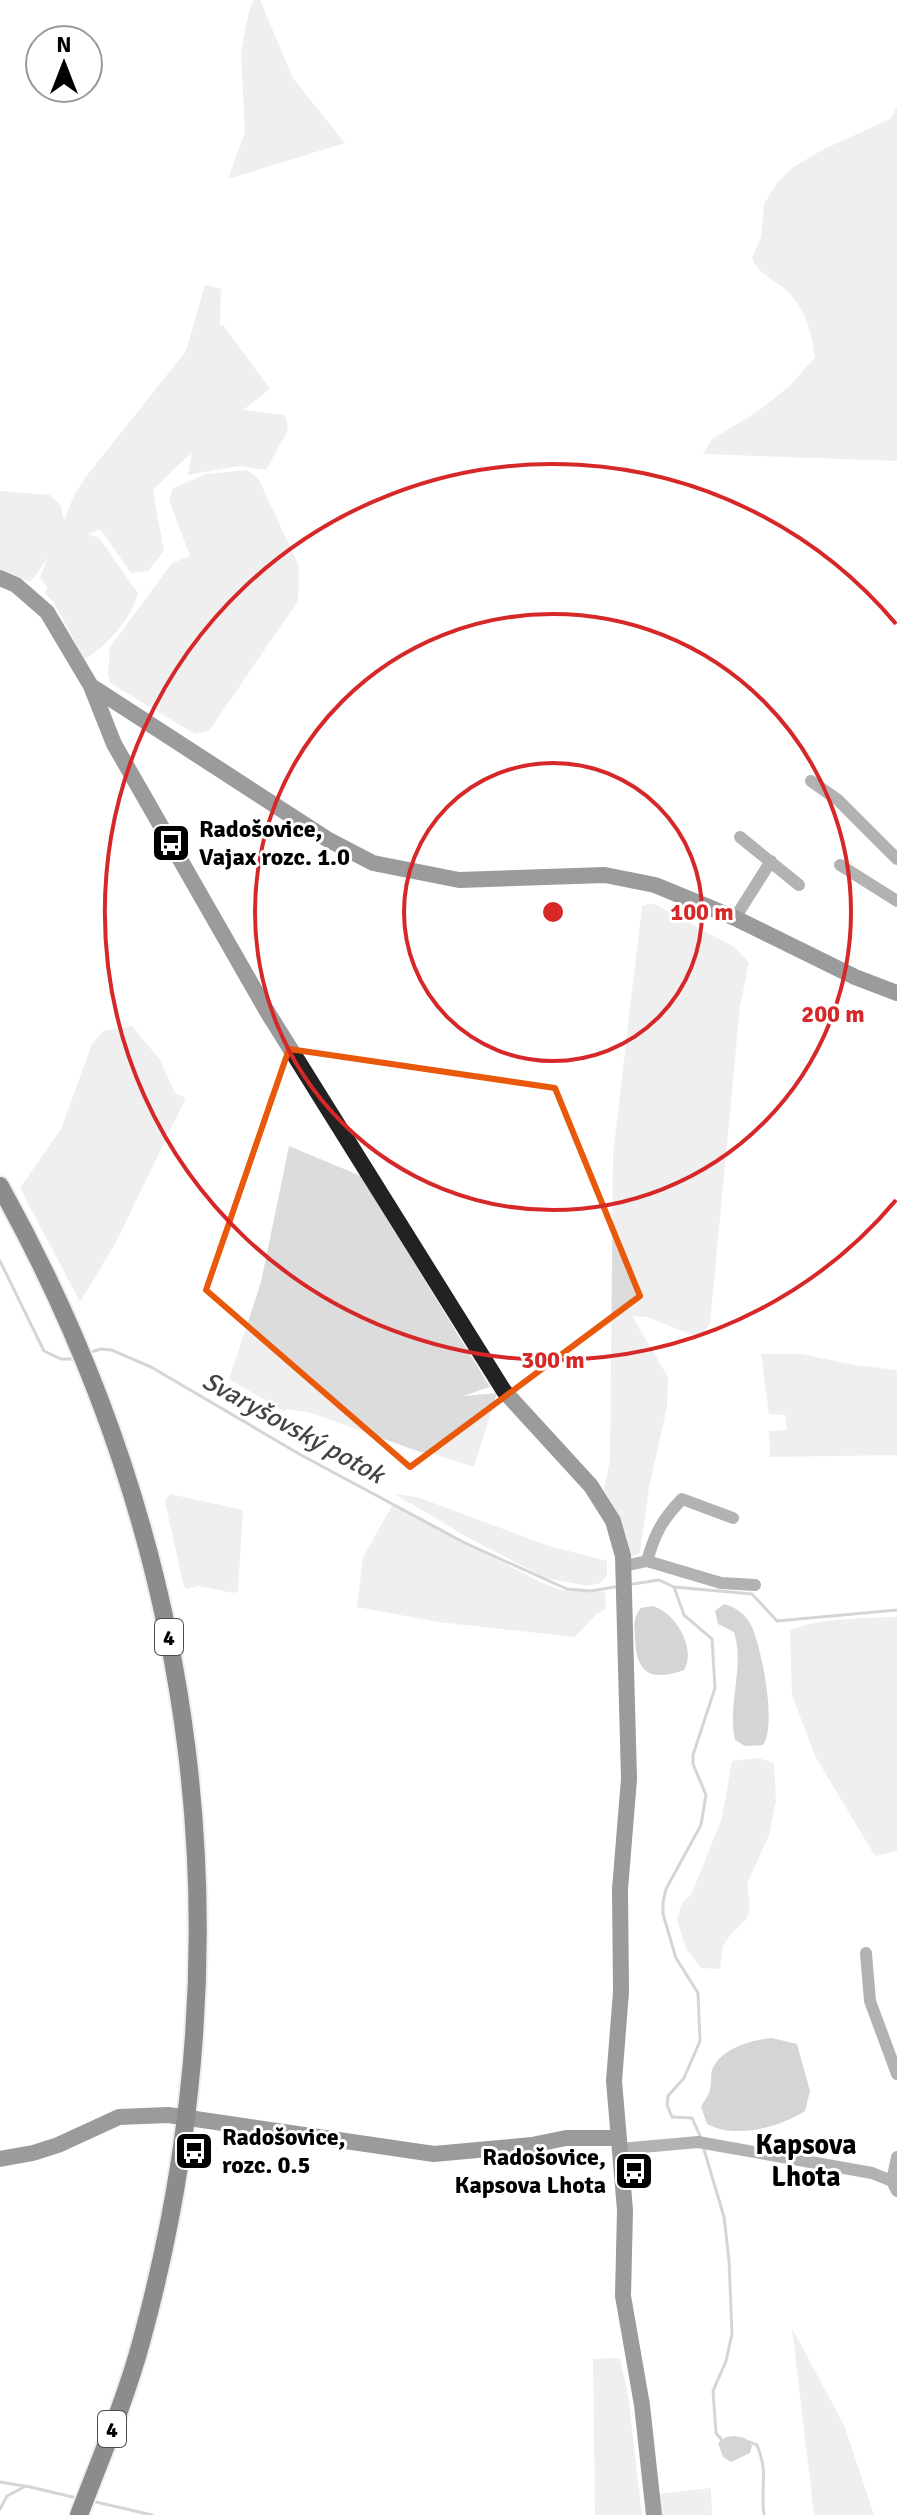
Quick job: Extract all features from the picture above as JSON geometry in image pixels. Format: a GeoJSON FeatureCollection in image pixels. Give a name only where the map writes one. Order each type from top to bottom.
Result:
{"type":"FeatureCollection","features":[{"type":"Feature","properties":{"kind":"main road","name":"4"},"geometry":{"type":"LineString","coordinates":[[0,1186],[40,1257],[79,1344],[122,1458],[147,1543],[173,1652],[190,1761],[199,1922],[186,2119],[172,2214],[142,2341],[79,2515]]}},
{"type":"Feature","properties":{"kind":"street"},"geometry":{"type":"LineString","coordinates":[[0,578],[16,585],[47,612],[91,686],[114,744],[268,1013],[504,1391],[591,1486],[613,1521],[624,1566],[629,1779],[620,1889],[621,1992],[614,2081],[625,2210],[623,2296],[642,2405],[654,2515]]}},
{"type":"Feature","properties":{"kind":"street"},"geometry":{"type":"LineString","coordinates":[[91,686],[327,839],[373,863],[459,880],[605,875],[655,885],[735,918],[855,977],[897,993]]}},
{"type":"Feature","properties":{"kind":"street"},"geometry":{"type":"LineString","coordinates":[[811,781],[838,800],[897,859]]}},
{"type":"Feature","properties":{"kind":"street"},"geometry":{"type":"LineString","coordinates":[[740,837],[799,885]]}},
{"type":"Feature","properties":{"kind":"street"},"geometry":{"type":"LineString","coordinates":[[735,918],[771,861]]}},
{"type":"Feature","properties":{"kind":"street"},"geometry":{"type":"LineString","coordinates":[[840,865],[897,901]]}},
{"type":"Feature","properties":{"kind":"street"},"geometry":{"type":"LineString","coordinates":[[647,1561],[654,1536],[665,1517],[682,1499],[733,1518]]}},
{"type":"Feature","properties":{"kind":"street"},"geometry":{"type":"LineString","coordinates":[[624,1566],[647,1561],[721,1583],[755,1585]]}},
{"type":"Feature","properties":{"kind":"street"},"geometry":{"type":"LineString","coordinates":[[866,1953],[870,2001],[897,2074]]}},
{"type":"Feature","properties":{"kind":"street"},"geometry":{"type":"LineString","coordinates":[[0,2159],[58,2145],[119,2117],[168,2115],[434,2154],[532,2145],[587,2136],[620,2143],[702,2142],[872,2173],[895,2186],[897,2157]]}},
{"type":"Feature","properties":{"kind":"highlighted area"},"geometry":{"type":"Polygon","coordinates":[[[289,1049],[555,1088],[640,1296],[410,1467],[206,1290],[289,1049]]]}},
{"type":"Feature","properties":{"kind":"shaded area"},"geometry":{"type":"Polygon","coordinates":[[[254,0],[260,0],[293,78],[345,143],[228,179],[245,132],[241,52],[254,0]]]}},
{"type":"Feature","properties":{"kind":"shaded area"},"geometry":{"type":"Polygon","coordinates":[[[897,106],[897,461],[703,454],[712,439],[757,412],[791,385],[815,357],[810,331],[800,307],[784,289],[759,270],[752,258],[761,237],[764,204],[777,183],[792,168],[822,150],[890,119],[897,106]]]}},
{"type":"Feature","properties":{"kind":"shaded area"},"geometry":{"type":"Polygon","coordinates":[[[205,285],[221,289],[220,326],[223,325],[270,389],[243,410],[285,415],[288,430],[266,470],[239,466],[188,475],[192,452],[153,490],[164,551],[148,571],[131,573],[100,529],[88,534],[99,538],[138,593],[118,630],[95,652],[87,658],[83,657],[53,601],[45,594],[47,587],[40,578],[48,557],[29,582],[0,570],[0,491],[50,495],[60,504],[64,520],[75,493],[88,474],[186,351],[205,285]]]}},
{"type":"Feature","properties":{"kind":"shaded area"},"geometry":{"type":"Polygon","coordinates":[[[247,470],[258,478],[299,566],[298,601],[209,731],[195,734],[110,683],[110,647],[172,563],[190,556],[169,500],[173,488],[206,474],[247,470]]]}},
{"type":"Feature","properties":{"kind":"shaded area"},"geometry":{"type":"Polygon","coordinates":[[[654,904],[736,948],[749,963],[740,1006],[710,1324],[698,1337],[647,1317],[632,1316],[668,1377],[667,1408],[649,1487],[640,1553],[630,1558],[618,1515],[604,1490],[610,1460],[613,1154],[642,906],[654,904]]]}},
{"type":"Feature","properties":{"kind":"shaded area"},"geometry":{"type":"Polygon","coordinates":[[[132,1026],[160,1060],[175,1093],[186,1098],[114,1246],[80,1302],[20,1188],[61,1129],[92,1044],[103,1031],[132,1026]]]}},
{"type":"Feature","properties":{"kind":"shaded area"},"geometry":{"type":"Polygon","coordinates":[[[289,1146],[361,1176],[490,1387],[463,1396],[497,1393],[474,1467],[420,1452],[311,1413],[284,1411],[229,1379],[261,1282],[289,1146]]]}},
{"type":"Feature","properties":{"kind":"shaded area"},"geometry":{"type":"Polygon","coordinates":[[[761,1354],[802,1354],[897,1370],[897,1455],[770,1457],[769,1431],[787,1430],[785,1415],[769,1414],[761,1354]]]}},
{"type":"Feature","properties":{"kind":"shaded area"},"geometry":{"type":"Polygon","coordinates":[[[393,1493],[420,1498],[546,1545],[607,1561],[607,1575],[601,1583],[588,1586],[545,1578],[393,1493]]]}},
{"type":"Feature","properties":{"kind":"shaded area"},"geometry":{"type":"Polygon","coordinates":[[[170,1494],[243,1510],[238,1591],[184,1587],[165,1501],[170,1494]]]}},
{"type":"Feature","properties":{"kind":"shaded area"},"geometry":{"type":"Polygon","coordinates":[[[393,1504],[542,1583],[562,1590],[605,1592],[606,1609],[575,1637],[438,1622],[357,1607],[363,1557],[393,1504]]]}},
{"type":"Feature","properties":{"kind":"shaded area"},"geometry":{"type":"Polygon","coordinates":[[[724,1604],[744,1615],[756,1638],[764,1669],[768,1705],[769,1721],[763,1745],[745,1746],[735,1740],[733,1713],[737,1645],[734,1632],[718,1624],[715,1611],[724,1604]]]}},
{"type":"Feature","properties":{"kind":"shaded area"},"geometry":{"type":"Polygon","coordinates":[[[652,1606],[669,1615],[682,1632],[688,1652],[684,1670],[654,1674],[647,1672],[638,1659],[635,1619],[641,1608],[652,1606]]]}},
{"type":"Feature","properties":{"kind":"shaded area"},"geometry":{"type":"Polygon","coordinates":[[[897,1617],[897,1851],[875,1856],[815,1756],[792,1695],[790,1631],[826,1621],[897,1617]]]}},
{"type":"Feature","properties":{"kind":"shaded area"},"geometry":{"type":"Polygon","coordinates":[[[758,1758],[774,1763],[776,1801],[769,1835],[747,1884],[750,1909],[746,1920],[723,1946],[720,1969],[701,1968],[686,1949],[677,1919],[681,1905],[692,1893],[722,1818],[732,1761],[758,1758]]]}},
{"type":"Feature","properties":{"kind":"shaded area"},"geometry":{"type":"Polygon","coordinates":[[[772,2038],[797,2044],[810,2091],[805,2111],[757,2130],[731,2131],[707,2124],[701,2107],[709,2091],[711,2072],[716,2062],[738,2046],[772,2038]]]}},
{"type":"Feature","properties":{"kind":"shaded area"},"geometry":{"type":"Polygon","coordinates":[[[792,2328],[844,2425],[874,2515],[814,2515],[792,2328]]]}},
{"type":"Feature","properties":{"kind":"shaded area"},"geometry":{"type":"Polygon","coordinates":[[[620,2358],[628,2395],[642,2515],[595,2515],[593,2359],[620,2358]]]}},
{"type":"Feature","properties":{"kind":"shaded area"},"geometry":{"type":"Polygon","coordinates":[[[734,2436],[745,2438],[752,2446],[750,2453],[731,2462],[723,2457],[718,2443],[734,2436]]]}},
{"type":"Feature","properties":{"kind":"shaded area"},"geometry":{"type":"Polygon","coordinates":[[[711,2488],[712,2515],[659,2515],[658,2494],[711,2488]]]}},
{"type":"Feature","properties":{"kind":"waterway","name":"Svaryšovský potok"},"geometry":{"type":"LineString","coordinates":[[0,1261],[44,1351],[61,1359],[73,1359]]}},
{"type":"Feature","properties":{"kind":"waterway","name":"Svaryšovský potok"},"geometry":{"type":"LineString","coordinates":[[88,1353],[112,1350],[151,1367],[301,1455],[465,1543],[567,1589],[591,1591],[615,1587]]}},
{"type":"Feature","properties":{"kind":"waterway","name":"Svaryšovský potok"},"geometry":{"type":"LineString","coordinates":[[633,1584],[659,1580],[674,1587],[684,1615],[712,1639],[715,1688],[693,1755],[693,1764],[706,1795],[701,1825],[666,1889],[663,1902],[663,1914],[676,1958],[698,1993],[700,2041],[684,2078],[668,2096],[667,2105],[672,2117],[692,2118],[701,2138]]}},
{"type":"Feature","properties":{"kind":"waterway"},"geometry":{"type":"LineString","coordinates":[[674,1587],[752,1594],[777,1621],[897,1610]]}},
{"type":"Feature","properties":{"kind":"waterway","name":"Svaryšovský potok"},"geometry":{"type":"LineString","coordinates":[[703,2146],[724,2217],[729,2260],[732,2334],[726,2361],[713,2391],[716,2433],[722,2440]]}},
{"type":"Feature","properties":{"kind":"waterway","name":"Svaryšovský potok"},"geometry":{"type":"LineString","coordinates":[[746,2441],[757,2445],[761,2455],[764,2515]]}},
{"type":"Feature","properties":{"kind":"waterway"},"geometry":{"type":"LineString","coordinates":[[0,2482],[24,2486]]}},
{"type":"Feature","properties":{"kind":"waterway"},"geometry":{"type":"LineString","coordinates":[[0,2509],[7,2496],[26,2486],[77,2498]]}},
{"type":"Feature","properties":{"kind":"waterway"},"geometry":{"type":"LineString","coordinates":[[92,2501],[152,2515]]}},
{"type":"Feature","properties":{"kind":"place","name":"Radošovice, Vajax rozc. 1.0"},"geometry":{"type":"Point","coordinates":[171,843]}},
{"type":"Feature","properties":{"kind":"place","name":"Radošovice, rozc. 0.5"},"geometry":{"type":"Point","coordinates":[194,2151]}},
{"type":"Feature","properties":{"kind":"place","name":"Radošovice, Kapsova Lhota"},"geometry":{"type":"Point","coordinates":[634,2171]}},
{"type":"Feature","properties":{"kind":"district","name":"Kapsova Lhota"},"geometry":{"type":"Point","coordinates":[806,2161]}}]}
